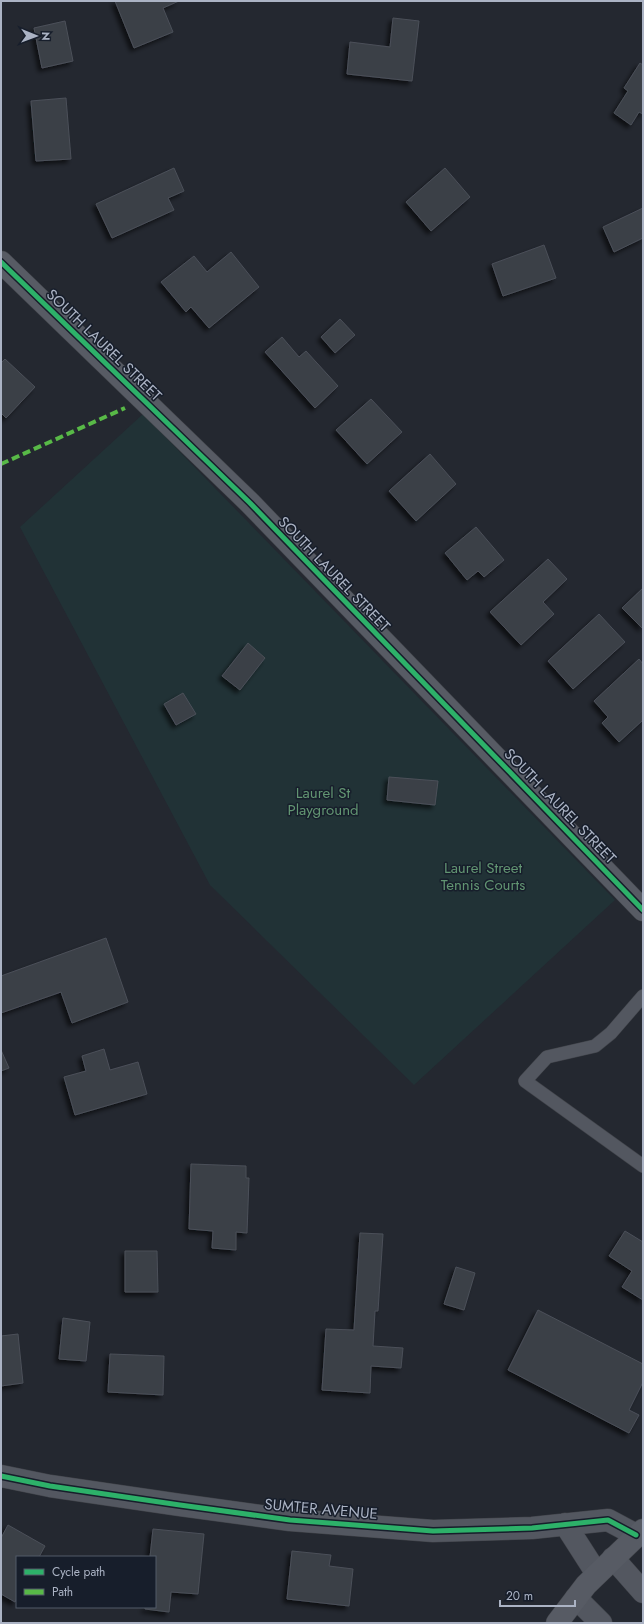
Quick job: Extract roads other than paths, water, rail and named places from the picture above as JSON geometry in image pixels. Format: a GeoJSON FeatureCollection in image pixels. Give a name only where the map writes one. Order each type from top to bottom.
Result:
{"type":"FeatureCollection","features":[{"type":"Feature","properties":{"kind":"street","name":"SOUTH LAUREL STREET"},"geometry":{"type":"LineString","coordinates":[[1,262],[250,504],[643,910]]}},
{"type":"Feature","properties":{"kind":"street","name":"SUMTER AVENUE"},"geometry":{"type":"LineString","coordinates":[[1,1476],[50,1486],[290,1520],[433,1531],[532,1528],[608,1520],[640,1532]]}},
{"type":"Feature","properties":{"kind":"street"},"geometry":{"type":"LineString","coordinates":[[565,1524],[597,1574]]}},
{"type":"Feature","properties":{"kind":"street"},"geometry":{"type":"LineString","coordinates":[[557,1623],[597,1574],[640,1532]]}},
{"type":"Feature","properties":{"kind":"street"},"geometry":{"type":"LineString","coordinates":[[613,1558],[643,1592]]}},
{"type":"Feature","properties":{"kind":"street"},"geometry":{"type":"LineString","coordinates":[[576,1598],[601,1623]]}},
{"type":"Feature","properties":{"kind":"lane"},"geometry":{"type":"LineString","coordinates":[[643,996],[611,1033],[595,1046],[547,1057],[525,1081],[643,1166]]}},
{"type":"Feature","properties":{"kind":"park label","name":"Laurel St Playground"},"geometry":{"type":"Point","coordinates":[323,802]}},
{"type":"Feature","properties":{"kind":"park label","name":"Laurel Street Tennis Courts"},"geometry":{"type":"Point","coordinates":[483,876]}}]}
